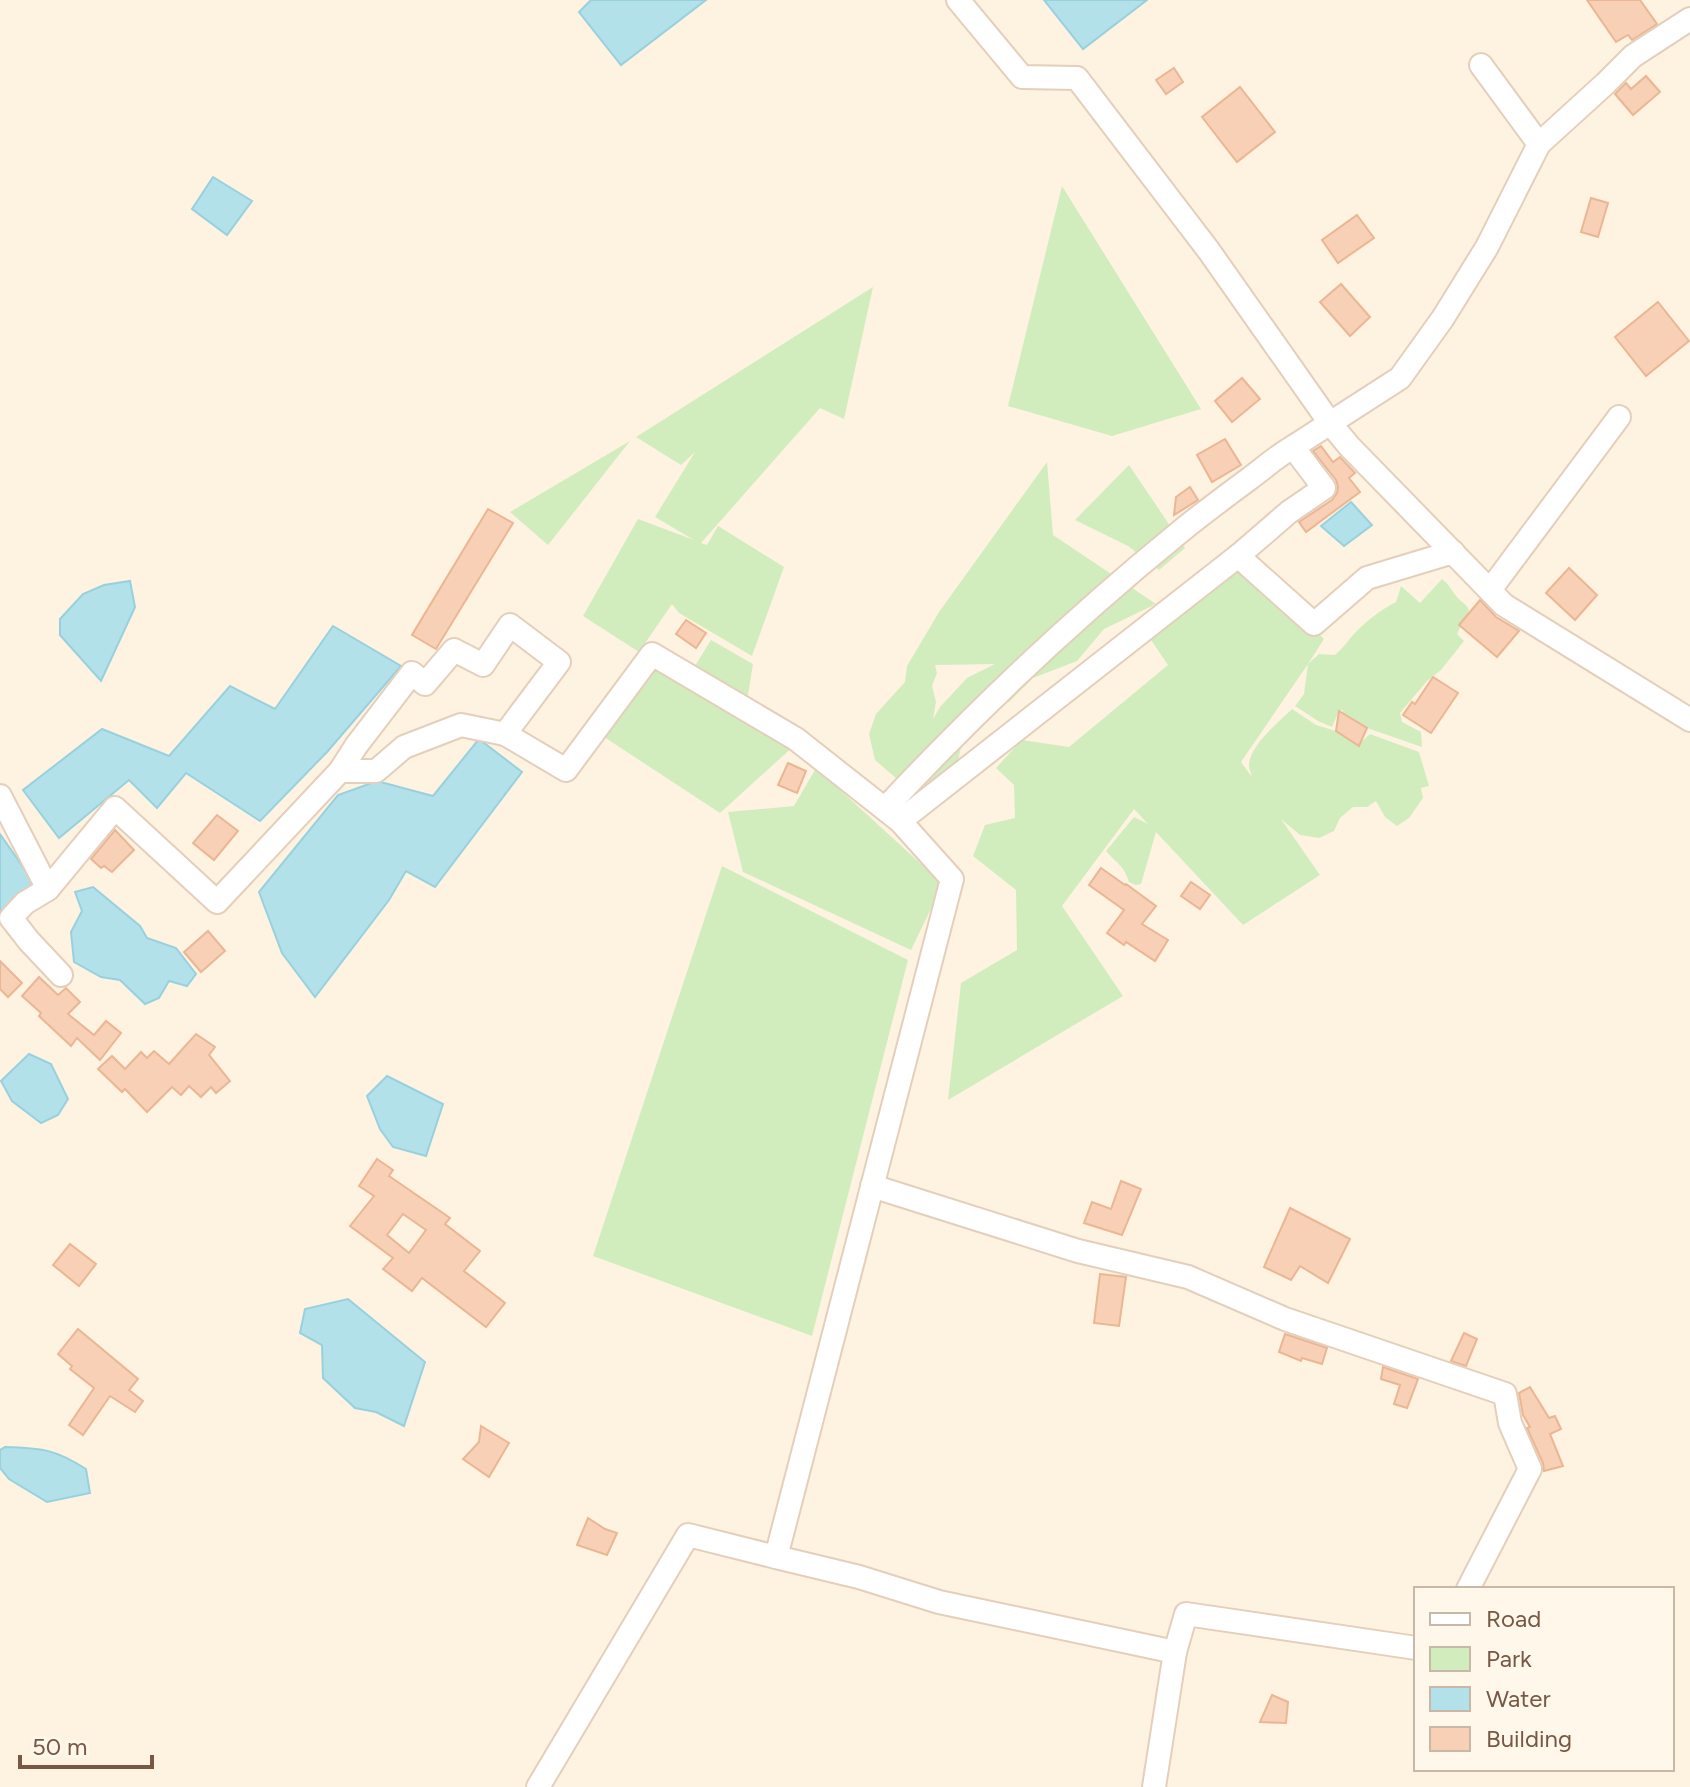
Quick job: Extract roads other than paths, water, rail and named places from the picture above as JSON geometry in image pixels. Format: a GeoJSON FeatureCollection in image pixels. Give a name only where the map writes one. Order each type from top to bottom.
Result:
{"type":"FeatureCollection","features":[{"type":"Feature","properties":{"kind":"street"},"geometry":{"type":"LineString","coordinates":[[958,0],[1022,77],[1077,78],[1209,251],[1330,423],[1504,605],[1690,720]]}},
{"type":"Feature","properties":{"kind":"street"},"geometry":{"type":"LineString","coordinates":[[900,821],[892,801],[1009,683],[1134,569],[1278,456],[1400,378],[1443,318],[1487,247],[1539,144],[1633,56],[1690,19]]}},
{"type":"Feature","properties":{"kind":"street"},"geometry":{"type":"LineString","coordinates":[[1481,65],[1539,144]]}},
{"type":"Feature","properties":{"kind":"street"},"geometry":{"type":"LineString","coordinates":[[1490,590],[1619,417]]}},
{"type":"Feature","properties":{"kind":"street"},"geometry":{"type":"LineString","coordinates":[[900,821],[1238,556],[1289,512],[1324,488],[1293,447]]}},
{"type":"Feature","properties":{"kind":"street"},"geometry":{"type":"LineString","coordinates":[[1238,556],[1314,624],[1367,578],[1453,552]]}},
{"type":"Feature","properties":{"kind":"street"},"geometry":{"type":"LineString","coordinates":[[61,975],[11,918],[25,903],[48,889],[115,808],[217,902],[340,771],[412,673],[425,684],[454,650],[483,665],[510,625],[559,662],[505,734]]}},
{"type":"Feature","properties":{"kind":"street"},"geometry":{"type":"LineString","coordinates":[[340,771],[376,771],[404,747],[461,725],[505,734],[566,770],[652,654],[796,739],[900,821],[952,879],[776,1557]]}},
{"type":"Feature","properties":{"kind":"street"},"geometry":{"type":"LineString","coordinates":[[0,796],[48,889]]}},
{"type":"Feature","properties":{"kind":"street"},"geometry":{"type":"LineString","coordinates":[[872,1186],[1078,1251],[1188,1277],[1285,1319],[1505,1394],[1510,1423],[1530,1469],[1469,1587]]}},
{"type":"Feature","properties":{"kind":"street"},"geometry":{"type":"LineString","coordinates":[[538,1787],[688,1535],[859,1577],[939,1602],[1175,1652]]}},
{"type":"Feature","properties":{"kind":"street"},"geometry":{"type":"LineString","coordinates":[[1154,1787],[1175,1652],[1186,1614],[1414,1648]]}},
{"type":"Feature","properties":{"kind":"water"},"geometry":{"type":"Polygon","coordinates":[[[591,0],[706,0],[621,65],[579,12],[591,0]]]}},
{"type":"Feature","properties":{"kind":"water"},"geometry":{"type":"Polygon","coordinates":[[[1044,0],[1147,0],[1083,49],[1044,0]]]}},
{"type":"Feature","properties":{"kind":"water"},"geometry":{"type":"Polygon","coordinates":[[[213,177],[252,201],[227,235],[192,209],[213,177]]]}},
{"type":"Feature","properties":{"kind":"water"},"geometry":{"type":"Polygon","coordinates":[[[1351,502],[1372,525],[1344,546],[1321,526],[1351,502]]]}},
{"type":"Feature","properties":{"kind":"water"},"geometry":{"type":"Polygon","coordinates":[[[130,581],[135,607],[101,681],[60,635],[60,619],[83,594],[104,585],[130,581]]]}},
{"type":"Feature","properties":{"kind":"water"},"geometry":{"type":"Polygon","coordinates":[[[333,626],[401,666],[327,752],[260,821],[186,773],[157,808],[129,780],[59,838],[23,790],[102,729],[169,756],[230,686],[275,709],[333,626]]]}},
{"type":"Feature","properties":{"kind":"water"},"geometry":{"type":"Polygon","coordinates":[[[479,739],[522,772],[435,887],[406,871],[389,900],[315,997],[282,953],[259,892],[338,795],[377,781],[433,796],[479,739]]]}},
{"type":"Feature","properties":{"kind":"water"},"geometry":{"type":"Polygon","coordinates":[[[0,834],[35,884],[0,912],[0,834]]]}},
{"type":"Feature","properties":{"kind":"water"},"geometry":{"type":"Polygon","coordinates":[[[93,887],[140,926],[147,938],[176,948],[196,974],[187,986],[169,981],[159,998],[145,1004],[120,980],[101,977],[74,962],[71,932],[82,911],[75,892],[93,887]]]}},
{"type":"Feature","properties":{"kind":"water"},"geometry":{"type":"Polygon","coordinates":[[[29,1054],[51,1064],[68,1099],[58,1115],[41,1123],[12,1101],[1,1081],[29,1054]]]}},
{"type":"Feature","properties":{"kind":"water"},"geometry":{"type":"Polygon","coordinates":[[[387,1076],[443,1104],[426,1156],[393,1147],[380,1129],[367,1096],[387,1076]]]}},
{"type":"Feature","properties":{"kind":"water"},"geometry":{"type":"Polygon","coordinates":[[[348,1299],[425,1362],[404,1426],[376,1412],[355,1408],[323,1378],[322,1345],[300,1333],[305,1309],[348,1299]]]}},
{"type":"Feature","properties":{"kind":"water"},"geometry":{"type":"Polygon","coordinates":[[[5,1447],[47,1451],[75,1462],[86,1469],[90,1493],[47,1502],[9,1479],[0,1468],[0,1450],[5,1447]]]}}]}
